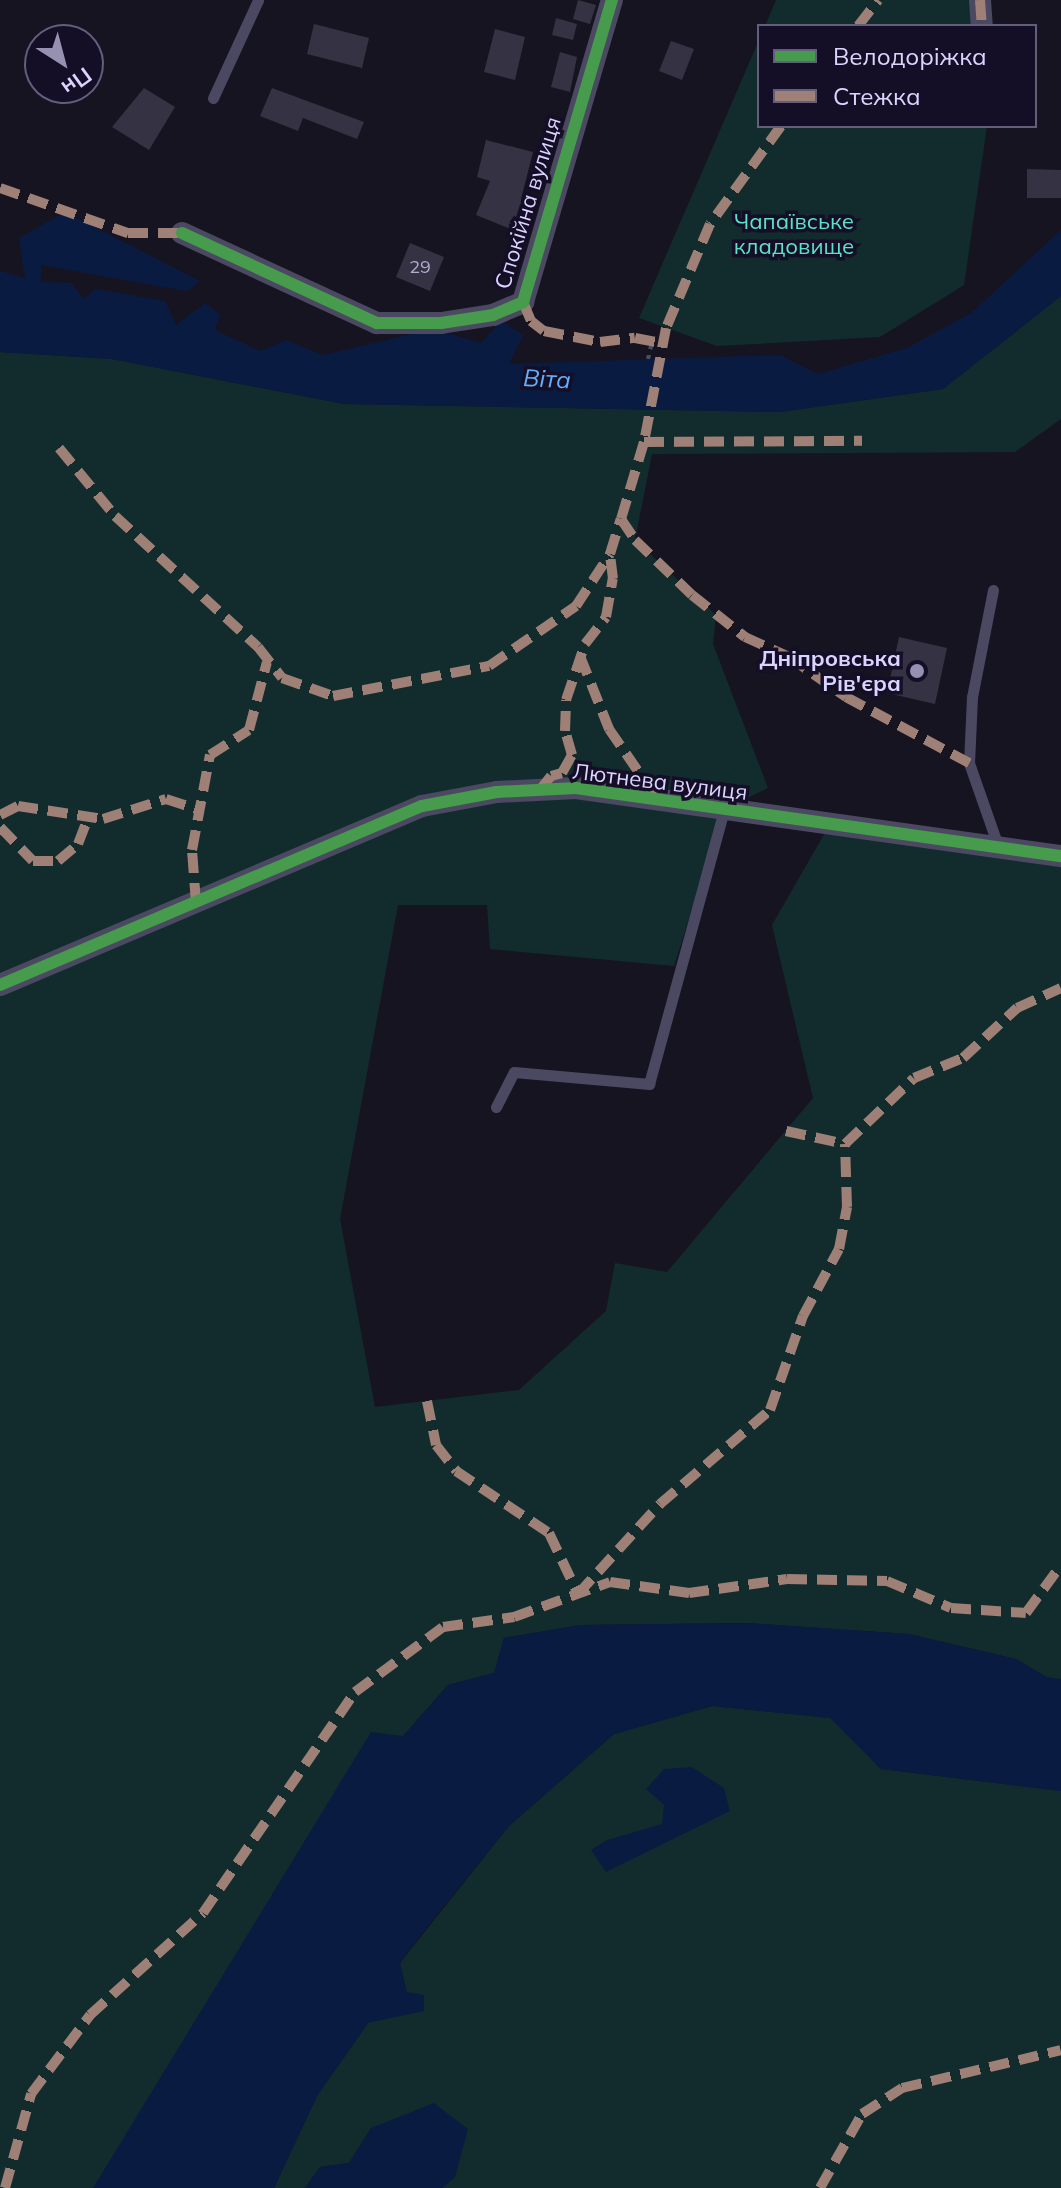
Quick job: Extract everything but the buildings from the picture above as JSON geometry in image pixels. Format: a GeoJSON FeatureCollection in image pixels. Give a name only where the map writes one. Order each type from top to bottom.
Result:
{"type":"FeatureCollection","features":[{"type":"Feature","properties":{"kind":"street","name":"Спокійна вулиця"},"geometry":{"type":"LineString","coordinates":[[182,233],[377,323],[467,319],[493,315],[523,302],[612,0]]}},
{"type":"Feature","properties":{"kind":"street"},"geometry":{"type":"LineString","coordinates":[[980,0],[982,24]]}},
{"type":"Feature","properties":{"kind":"street","name":"Лютнева вулиця"},"geometry":{"type":"LineString","coordinates":[[0,985],[422,806],[497,792],[576,788],[1061,856]]}},
{"type":"Feature","properties":{"kind":"lane"},"geometry":{"type":"LineString","coordinates":[[213,98],[258,0]]}},
{"type":"Feature","properties":{"kind":"lane"},"geometry":{"type":"LineString","coordinates":[[993,590],[972,697],[969,763],[998,847]]}},
{"type":"Feature","properties":{"kind":"lane"},"geometry":{"type":"LineString","coordinates":[[496,1107],[514,1072],[649,1084],[724,809]]}},
{"type":"Feature","properties":{"kind":"path"},"geometry":{"type":"LineString","coordinates":[[648,359],[652,342]]}},
{"type":"Feature","properties":{"kind":"green space"},"geometry":{"type":"Polygon","coordinates":[[[776,0],[980,0],[982,24],[766,24],[776,0]]]}},
{"type":"Feature","properties":{"kind":"green space","name":"Чапаївське кладовище"},"geometry":{"type":"Polygon","coordinates":[[[757,45],[757,128],[987,128],[964,285],[880,337],[717,346],[639,318],[757,45]]]}},
{"type":"Feature","properties":{"kind":"green space"},"geometry":{"type":"Polygon","coordinates":[[[1061,296],[1061,419],[1015,452],[652,454],[635,540],[716,615],[713,644],[768,788],[724,809],[674,966],[490,949],[487,905],[398,905],[340,1219],[375,1407],[519,1390],[606,1311],[615,1263],[667,1272],[813,1098],[772,925],[830,824],[1061,856],[1061,1679],[1047,1678],[1016,1659],[909,1634],[747,1623],[581,1625],[504,1638],[494,1673],[448,1685],[403,1736],[98,2184],[93,2188],[0,2188],[0,352],[112,359],[344,404],[780,412],[943,389],[1061,296]]]}},
{"type":"Feature","properties":{"kind":"green space"},"geometry":{"type":"Polygon","coordinates":[[[712,1706],[831,1718],[881,1769],[1061,1791],[1061,2188],[442,2188],[455,2177],[371,2128],[349,2163],[320,2167],[305,2188],[274,2188],[317,2096],[368,2023],[407,1993],[400,1963],[509,1826],[614,1734],[712,1706]]]}},
{"type":"Feature","properties":{"kind":"water","name":"Віта"},"geometry":{"type":"Polygon","coordinates":[[[65,212],[200,281],[187,291],[41,265],[41,282],[71,283],[84,299],[96,289],[165,301],[176,325],[205,303],[220,315],[215,330],[260,351],[286,340],[323,355],[433,329],[481,343],[501,321],[523,335],[509,364],[780,355],[818,374],[907,348],[971,313],[1061,230],[1061,296],[943,389],[780,412],[344,404],[112,359],[0,352],[0,271],[25,278],[19,238],[65,212]]]}},
{"type":"Feature","properties":{"kind":"water"},"geometry":{"type":"Polygon","coordinates":[[[747,1623],[909,1634],[1016,1659],[1047,1677],[1061,1679],[1061,1791],[881,1769],[830,1718],[712,1706],[614,1734],[509,1826],[423,1932],[400,1963],[407,1992],[424,1995],[424,2011],[368,2023],[317,2096],[274,2188],[93,2188],[371,1732],[403,1736],[448,1685],[494,1673],[504,1638],[581,1625],[747,1623]]]}},
{"type":"Feature","properties":{"kind":"water"},"geometry":{"type":"Polygon","coordinates":[[[692,1767],[724,1788],[730,1811],[606,1872],[591,1850],[607,1840],[662,1824],[664,1805],[646,1789],[664,1769],[692,1767]]]}},
{"type":"Feature","properties":{"kind":"water"},"geometry":{"type":"Polygon","coordinates":[[[434,2103],[468,2129],[455,2177],[442,2188],[305,2188],[320,2167],[349,2163],[371,2128],[434,2103]]]}},
{"type":"Feature","properties":{"kind":"marked path"},"geometry":{"type":"LineString","coordinates":[[860,24],[878,0]]}},
{"type":"Feature","properties":{"kind":"marked path"},"geometry":{"type":"LineString","coordinates":[[980,0],[982,24]]}},
{"type":"Feature","properties":{"kind":"marked path"},"geometry":{"type":"LineString","coordinates":[[780,128],[710,224],[666,328],[644,442],[621,519],[635,540],[692,595],[745,637],[789,657],[846,697],[969,763]]}},
{"type":"Feature","properties":{"kind":"marked path"},"geometry":{"type":"LineString","coordinates":[[0,188],[128,233],[182,233]]}},
{"type":"Feature","properties":{"kind":"marked path"},"geometry":{"type":"LineString","coordinates":[[523,302],[531,321],[544,331],[600,342],[635,338],[661,343]]}},
{"type":"Feature","properties":{"kind":"marked path"},"geometry":{"type":"LineString","coordinates":[[644,442],[862,441]]}},
{"type":"Feature","properties":{"kind":"marked path"},"geometry":{"type":"LineString","coordinates":[[59,448],[115,516],[258,647],[282,678],[333,696],[489,666],[576,606],[610,554],[621,519]]}},
{"type":"Feature","properties":{"kind":"marked path"},"geometry":{"type":"LineString","coordinates":[[540,790],[551,776],[562,773],[572,755],[565,731],[566,700],[585,644],[606,617],[613,579],[610,554]]}},
{"type":"Feature","properties":{"kind":"marked path"},"geometry":{"type":"LineString","coordinates":[[580,656],[609,729],[658,800]]}},
{"type":"Feature","properties":{"kind":"marked path"},"geometry":{"type":"LineString","coordinates":[[196,903],[192,850],[210,755],[249,730],[267,662]]}},
{"type":"Feature","properties":{"kind":"marked path"},"geometry":{"type":"LineString","coordinates":[[0,815],[18,806],[103,819],[166,799],[197,809]]}},
{"type":"Feature","properties":{"kind":"marked path"},"geometry":{"type":"LineString","coordinates":[[0,827],[33,861],[58,861],[78,844],[89,816]]}},
{"type":"Feature","properties":{"kind":"marked path"},"geometry":{"type":"LineString","coordinates":[[427,1401],[436,1445],[456,1471],[549,1533],[578,1594],[660,1504],[770,1410],[803,1316],[839,1249],[847,1207],[845,1144],[914,1078],[963,1058],[1017,1008],[1061,988]]}},
{"type":"Feature","properties":{"kind":"marked path"},"geometry":{"type":"LineString","coordinates":[[786,1131],[845,1144]]}},
{"type":"Feature","properties":{"kind":"marked path"},"geometry":{"type":"LineString","coordinates":[[5,2188],[31,2094],[90,2015],[203,1913],[355,1692],[443,1627],[514,1617],[610,1582],[689,1593],[787,1579],[887,1581],[951,1608],[1026,1613],[1061,1565]]}},
{"type":"Feature","properties":{"kind":"marked path"},"geometry":{"type":"LineString","coordinates":[[820,2188],[862,2114],[902,2088],[1061,2050]]}},
{"type":"Feature","properties":{"kind":"cycle path"},"geometry":{"type":"LineString","coordinates":[[182,233],[377,323],[441,323],[493,315],[523,302],[612,0]]}},
{"type":"Feature","properties":{"kind":"cycle path"},"geometry":{"type":"LineString","coordinates":[[0,985],[422,806],[497,792],[576,788],[1061,856]]}},
{"type":"Feature","properties":{"kind":"place","name":"Дніпровська Рів'єра"},"geometry":{"type":"Point","coordinates":[917,671]}}]}
